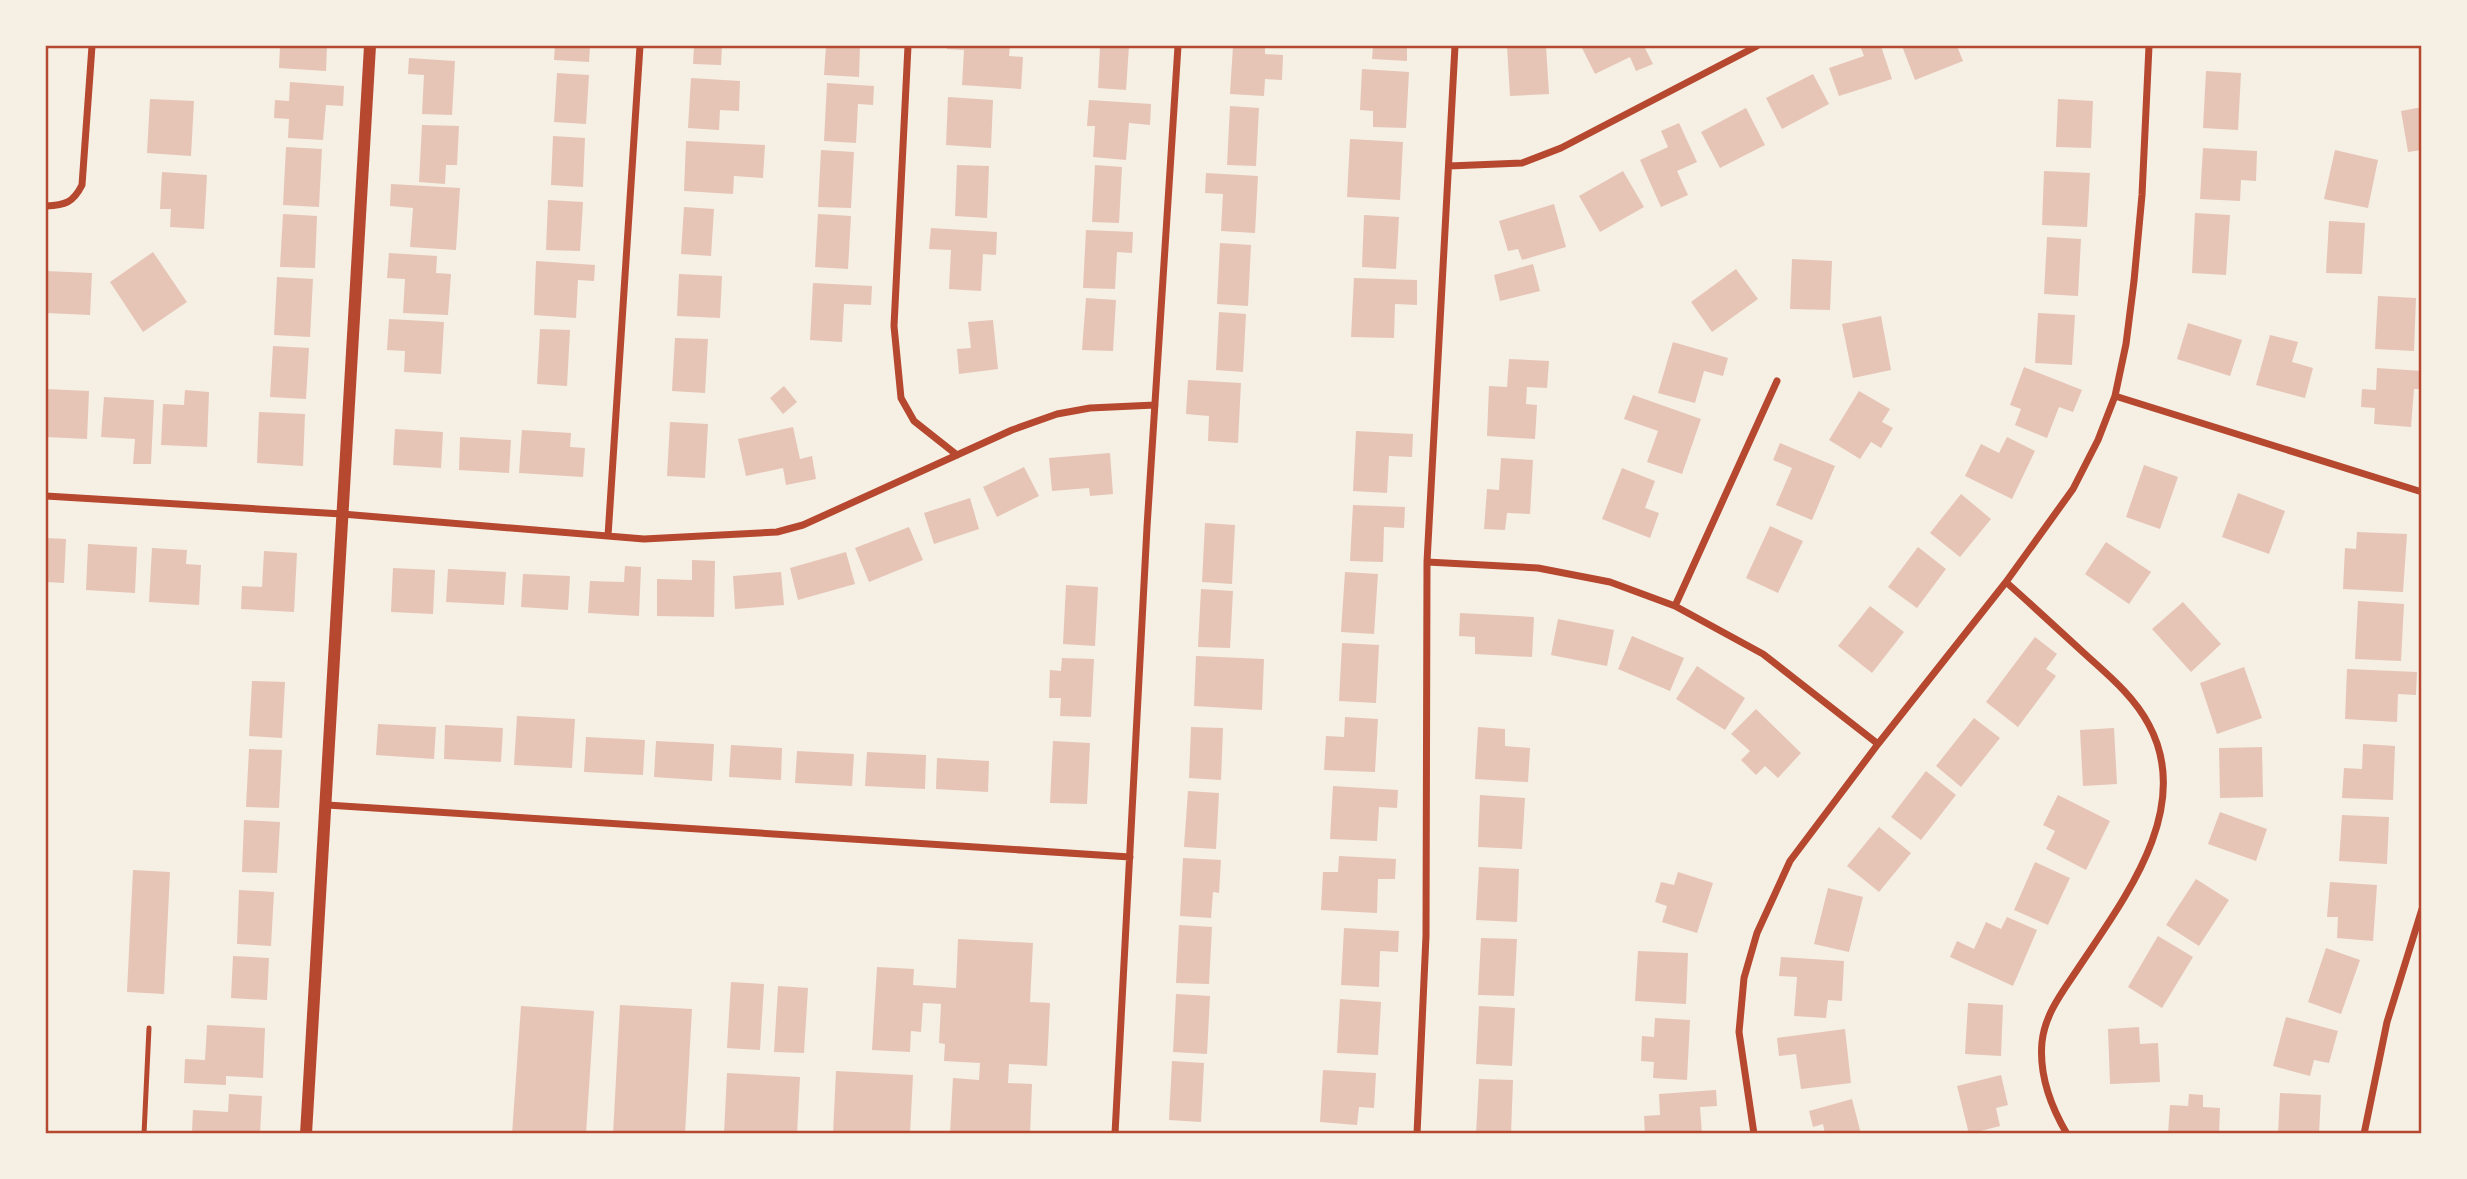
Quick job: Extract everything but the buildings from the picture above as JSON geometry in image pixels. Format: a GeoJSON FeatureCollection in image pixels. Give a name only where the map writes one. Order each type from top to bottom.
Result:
{"type":"FeatureCollection","features":[{"type":"Feature","properties":{"kind":"street"},"geometry":{"type":"LineString","coordinates":[[46,206],[64,205],[75,200],[82,185],[92,46]]}},
{"type":"Feature","properties":{"kind":"street"},"geometry":{"type":"LineString","coordinates":[[306,1133],[370,46]]}},
{"type":"Feature","properties":{"kind":"street"},"geometry":{"type":"LineString","coordinates":[[608,536],[640,46]]}},
{"type":"Feature","properties":{"kind":"street"},"geometry":{"type":"LineString","coordinates":[[908,46],[894,326],[901,398],[914,421],[957,455]]}},
{"type":"Feature","properties":{"kind":"street"},"geometry":{"type":"LineString","coordinates":[[1115,1133],[1155,405],[1178,46]]}},
{"type":"Feature","properties":{"kind":"street"},"geometry":{"type":"LineString","coordinates":[[1416,1133],[1426,936],[1427,562],[1455,46]]}},
{"type":"Feature","properties":{"kind":"street"},"geometry":{"type":"LineString","coordinates":[[1449,166],[1522,163],[1561,148],[1757,46]]}},
{"type":"Feature","properties":{"kind":"street"},"geometry":{"type":"LineString","coordinates":[[1754,1133],[1739,1032],[1744,978],[1757,933],[1790,861],[2006,582],[2073,489],[2098,440],[2115,396],[2126,344],[2134,281],[2142,195],[2149,46]]}},
{"type":"Feature","properties":{"kind":"street"},"geometry":{"type":"LineString","coordinates":[[1675,606],[1777,381]]}},
{"type":"Feature","properties":{"kind":"street"},"geometry":{"type":"LineString","coordinates":[[2115,396],[2421,492]]}},
{"type":"Feature","properties":{"kind":"street"},"geometry":{"type":"LineString","coordinates":[[46,496],[342,514],[644,539],[777,532],[803,525],[1012,430],[1057,414],[1090,408],[1155,405]]}},
{"type":"Feature","properties":{"kind":"street"},"geometry":{"type":"LineString","coordinates":[[1427,562],[1538,568],[1610,582],[1675,606],[1763,654],[1878,744]]}},
{"type":"Feature","properties":{"kind":"street"},"geometry":{"type":"LineString","coordinates":[[2006,582],[2123,689],[2149,724],[2161,755],[2162,795],[2156,831],[2131,888],[2051,1010],[2042,1042],[2044,1073],[2053,1110],[2067,1133]]}},
{"type":"Feature","properties":{"kind":"street"},"geometry":{"type":"LineString","coordinates":[[327,805],[1130,858]]}},
{"type":"Feature","properties":{"kind":"street"},"geometry":{"type":"LineString","coordinates":[[2364,1133],[2387,1023],[2421,909]]}},
{"type":"Feature","properties":{"kind":"lane"},"geometry":{"type":"LineString","coordinates":[[144,1133],[149,1028]]}}]}
